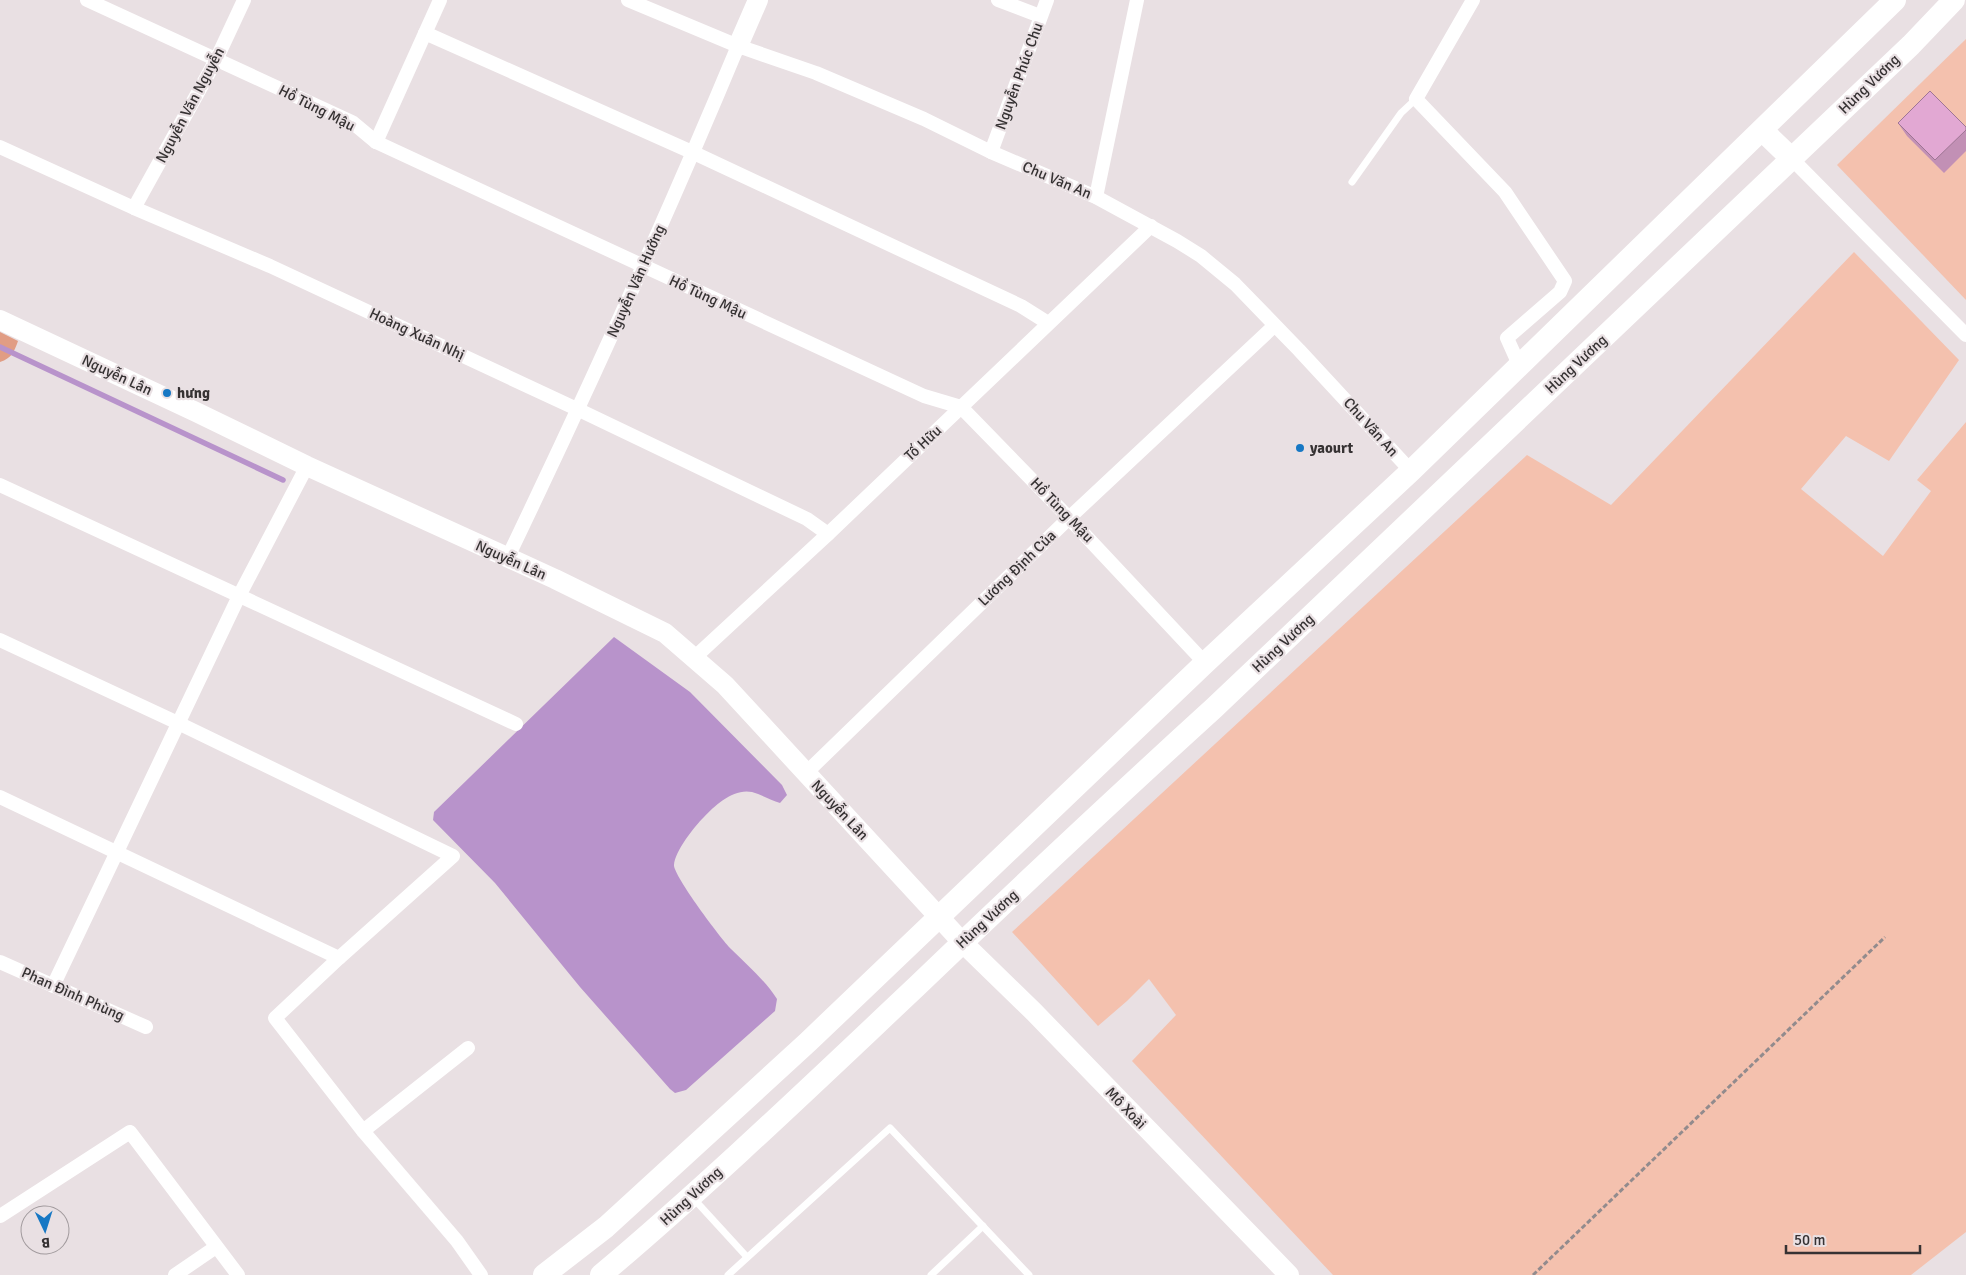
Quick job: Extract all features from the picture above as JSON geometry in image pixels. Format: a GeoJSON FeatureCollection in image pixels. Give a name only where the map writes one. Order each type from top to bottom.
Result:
{"type":"FeatureCollection","features":[{"type":"Feature","properties":{"kind":"main road"},"geometry":{"type":"LineString","coordinates":[[544,1275],[606,1227],[808,1042],[1520,367],[1895,0]]}},
{"type":"Feature","properties":{"kind":"main road","name":"Hùng Vương"},"geometry":{"type":"LineString","coordinates":[[601,1275],[649,1235],[825,1073],[962,942],[1355,575],[1911,45],[1954,0]]}},
{"type":"Feature","properties":{"kind":"main road"},"geometry":{"type":"LineString","coordinates":[[1762,130],[1792,158]]}},
{"type":"Feature","properties":{"kind":"street","name":"Hồ Tùng Mậu"},"geometry":{"type":"LineString","coordinates":[[87,0],[352,122],[376,142],[642,267],[924,396],[961,407],[1069,518],[1205,664]]}},
{"type":"Feature","properties":{"kind":"street","name":"Nguyễn Văn Nguyễn"},"geometry":{"type":"LineString","coordinates":[[134,208],[216,60],[244,0]]}},
{"type":"Feature","properties":{"kind":"street"},"geometry":{"type":"LineString","coordinates":[[376,142],[440,0]]}},
{"type":"Feature","properties":{"kind":"street","name":"Chu Văn An"},"geometry":{"type":"LineString","coordinates":[[628,0],[738,46],[816,73],[924,119],[991,152],[1096,197],[1177,241],[1219,270],[1235,284],[1411,471]]}},
{"type":"Feature","properties":{"kind":"street","name":"Nguyễn Văn Hưởng"},"geometry":{"type":"LineString","coordinates":[[507,559],[579,410],[694,153],[758,0]]}},
{"type":"Feature","properties":{"kind":"street"},"geometry":{"type":"LineString","coordinates":[[998,0],[1040,16]]}},
{"type":"Feature","properties":{"kind":"street","name":"Nguyễn Phúc Chu"},"geometry":{"type":"LineString","coordinates":[[991,152],[1047,0]]}},
{"type":"Feature","properties":{"kind":"street"},"geometry":{"type":"LineString","coordinates":[[1096,197],[1137,0]]}},
{"type":"Feature","properties":{"kind":"street"},"geometry":{"type":"LineString","coordinates":[[1473,0],[1416,99],[1505,192],[1565,281],[1560,292],[1507,338],[1520,367]]}},
{"type":"Feature","properties":{"kind":"street"},"geometry":{"type":"LineString","coordinates":[[425,33],[694,153],[1021,306],[1048,323]]}},
{"type":"Feature","properties":{"kind":"street","name":"Hoàng Xuân Nhị"},"geometry":{"type":"LineString","coordinates":[[0,147],[134,208],[270,266],[579,410],[807,519],[828,534]]}},
{"type":"Feature","properties":{"kind":"street"},"geometry":{"type":"LineString","coordinates":[[1792,158],[1966,335]]}},
{"type":"Feature","properties":{"kind":"street","name":"Tố Hữu"},"geometry":{"type":"LineString","coordinates":[[694,658],[828,534],[1151,226]]}},
{"type":"Feature","properties":{"kind":"street","name":"Nguyễn Lân"},"geometry":{"type":"LineString","coordinates":[[0,320],[307,466],[442,527],[507,559],[555,579],[665,633],[725,685],[962,942]]}},
{"type":"Feature","properties":{"kind":"street","name":"Lương Định Của"},"geometry":{"type":"LineString","coordinates":[[806,773],[1069,518],[1274,326]]}},
{"type":"Feature","properties":{"kind":"street"},"geometry":{"type":"LineString","coordinates":[[53,986],[239,596],[307,466]]}},
{"type":"Feature","properties":{"kind":"street"},"geometry":{"type":"LineString","coordinates":[[0,485],[516,724]]}},
{"type":"Feature","properties":{"kind":"street"},"geometry":{"type":"LineString","coordinates":[[0,640],[178,722],[454,856],[338,958],[275,1018],[363,1131],[457,1241],[482,1275]]}},
{"type":"Feature","properties":{"kind":"street"},"geometry":{"type":"LineString","coordinates":[[0,796],[338,958]]}},
{"type":"Feature","properties":{"kind":"street","name":"Mô Xoài"},"geometry":{"type":"LineString","coordinates":[[962,942],[1034,1012],[1289,1275]]}},
{"type":"Feature","properties":{"kind":"street","name":"Phan Đình Phùng"},"geometry":{"type":"LineString","coordinates":[[0,962],[146,1027]]}},
{"type":"Feature","properties":{"kind":"street"},"geometry":{"type":"LineString","coordinates":[[363,1131],[468,1048]]}},
{"type":"Feature","properties":{"kind":"street"},"geometry":{"type":"LineString","coordinates":[[0,1216],[130,1132],[238,1275]]}},
{"type":"Feature","properties":{"kind":"street"},"geometry":{"type":"LineString","coordinates":[[175,1275],[216,1247]]}},
{"type":"Feature","properties":{"kind":"lane"},"geometry":{"type":"LineString","coordinates":[[1352,182],[1401,114],[1416,99]]}},
{"type":"Feature","properties":{"kind":"lane"},"geometry":{"type":"LineString","coordinates":[[728,1275],[890,1128],[1029,1275]]}},
{"type":"Feature","properties":{"kind":"lane"},"geometry":{"type":"LineString","coordinates":[[691,1196],[747,1257]]}},
{"type":"Feature","properties":{"kind":"lane"},"geometry":{"type":"LineString","coordinates":[[931,1275],[983,1226]]}},
{"type":"Feature","properties":{"kind":"path"},"geometry":{"type":"LineString","coordinates":[[1533,1275],[1884,937]]}},
{"type":"Feature","properties":{"kind":"shaded area"},"geometry":{"type":"Polygon","coordinates":[[[1966,39],[1966,300],[1837,165],[1966,39]]]}},
{"type":"Feature","properties":{"kind":"shaded area"},"geometry":{"type":"Polygon","coordinates":[[[1854,252],[1959,360],[1889,461],[1846,436],[1801,489],[1883,556],[1931,491],[1917,480],[1966,422],[1966,1232],[1911,1275],[1333,1275],[1132,1061],[1176,1015],[1149,979],[1098,1026],[1012,932],[1527,455],[1611,505],[1854,252]]]}},
{"type":"Feature","properties":{"kind":"shaded area"},"geometry":{"type":"Polygon","coordinates":[[[0,332],[18,341],[12,354],[0,362],[0,332]]]}},
{"type":"Feature","properties":{"kind":"shaded area"},"geometry":{"type":"Polygon","coordinates":[[[614,637],[690,692],[782,785],[787,795],[780,803],[756,793],[745,791],[725,798],[695,827],[681,846],[675,859],[674,865],[681,881],[708,921],[777,999],[775,1011],[686,1090],[675,1093],[580,987],[495,883],[433,820],[434,812],[614,637]]]}},
{"type":"Feature","properties":{"kind":"building"},"geometry":{"type":"Polygon","coordinates":[[[1930,91],[1966,127],[1966,130],[1935,160],[1898,123],[1930,91]]]}},
{"type":"Feature","properties":{"kind":"waterway"},"geometry":{"type":"LineString","coordinates":[[0,347],[283,480]]}},
{"type":"Feature","properties":{"kind":"place","name":"hưng"},"geometry":{"type":"Point","coordinates":[167,393]}},
{"type":"Feature","properties":{"kind":"place","name":"yaourt"},"geometry":{"type":"Point","coordinates":[1300,448]}}]}
